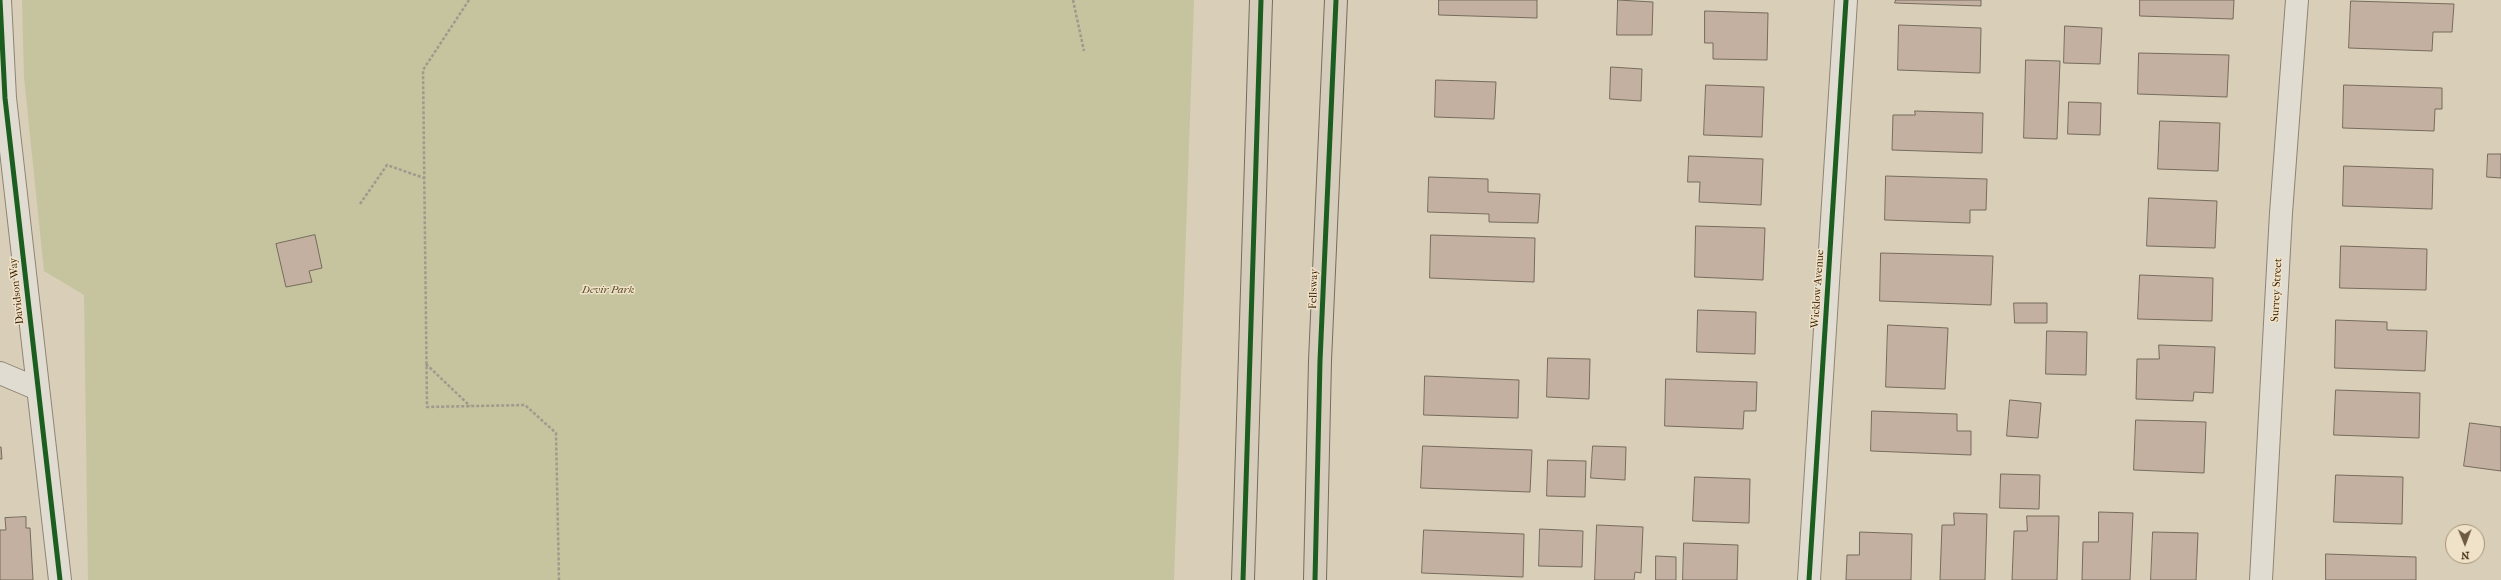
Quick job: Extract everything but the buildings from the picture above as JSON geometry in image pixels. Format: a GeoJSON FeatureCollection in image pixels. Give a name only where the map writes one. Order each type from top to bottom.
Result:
{"type":"FeatureCollection","features":[{"type":"Feature","properties":{"kind":"main road"},"geometry":{"type":"LineString","coordinates":[[1243,580],[1261,0]]}},
{"type":"Feature","properties":{"kind":"main road","name":"Fellsway"},"geometry":{"type":"LineString","coordinates":[[1315,580],[1320,361],[1336,0]]}},
{"type":"Feature","properties":{"kind":"street","name":"Davidson Way"},"geometry":{"type":"LineString","coordinates":[[0,0],[5,98],[60,580]]}},
{"type":"Feature","properties":{"kind":"street","name":"Wicklow Avenue"},"geometry":{"type":"LineString","coordinates":[[1809,580],[1846,0]]}},
{"type":"Feature","properties":{"kind":"street","name":"Surrey Street"},"geometry":{"type":"LineString","coordinates":[[2261,580],[2281,221],[2297,0]]}},
{"type":"Feature","properties":{"kind":"street"},"geometry":{"type":"LineString","coordinates":[[0,374],[38,389]]}},
{"type":"Feature","properties":{"kind":"path"},"geometry":{"type":"LineString","coordinates":[[469,0],[423,70],[427,407],[525,405],[556,433],[559,580]]}},
{"type":"Feature","properties":{"kind":"path"},"geometry":{"type":"LineString","coordinates":[[1074,0],[1084,52]]}},
{"type":"Feature","properties":{"kind":"path"},"geometry":{"type":"LineString","coordinates":[[360,204],[388,165],[424,178]]}},
{"type":"Feature","properties":{"kind":"path"},"geometry":{"type":"LineString","coordinates":[[426,364],[471,406]]}},
{"type":"Feature","properties":{"kind":"green space","name":"Devir Park"},"geometry":{"type":"Polygon","coordinates":[[[22,0],[1194,0],[1174,580],[88,580],[84,295],[44,271],[24,77],[22,0]]]}},
{"type":"Feature","properties":{"kind":"cycle path"},"geometry":{"type":"LineString","coordinates":[[0,0],[5,98],[60,580]]}},
{"type":"Feature","properties":{"kind":"cycle path"},"geometry":{"type":"LineString","coordinates":[[1243,580],[1261,0]]}},
{"type":"Feature","properties":{"kind":"cycle path"},"geometry":{"type":"LineString","coordinates":[[1315,580],[1320,361],[1336,0]]}},
{"type":"Feature","properties":{"kind":"cycle path"},"geometry":{"type":"LineString","coordinates":[[1809,580],[1846,0]]}}]}
